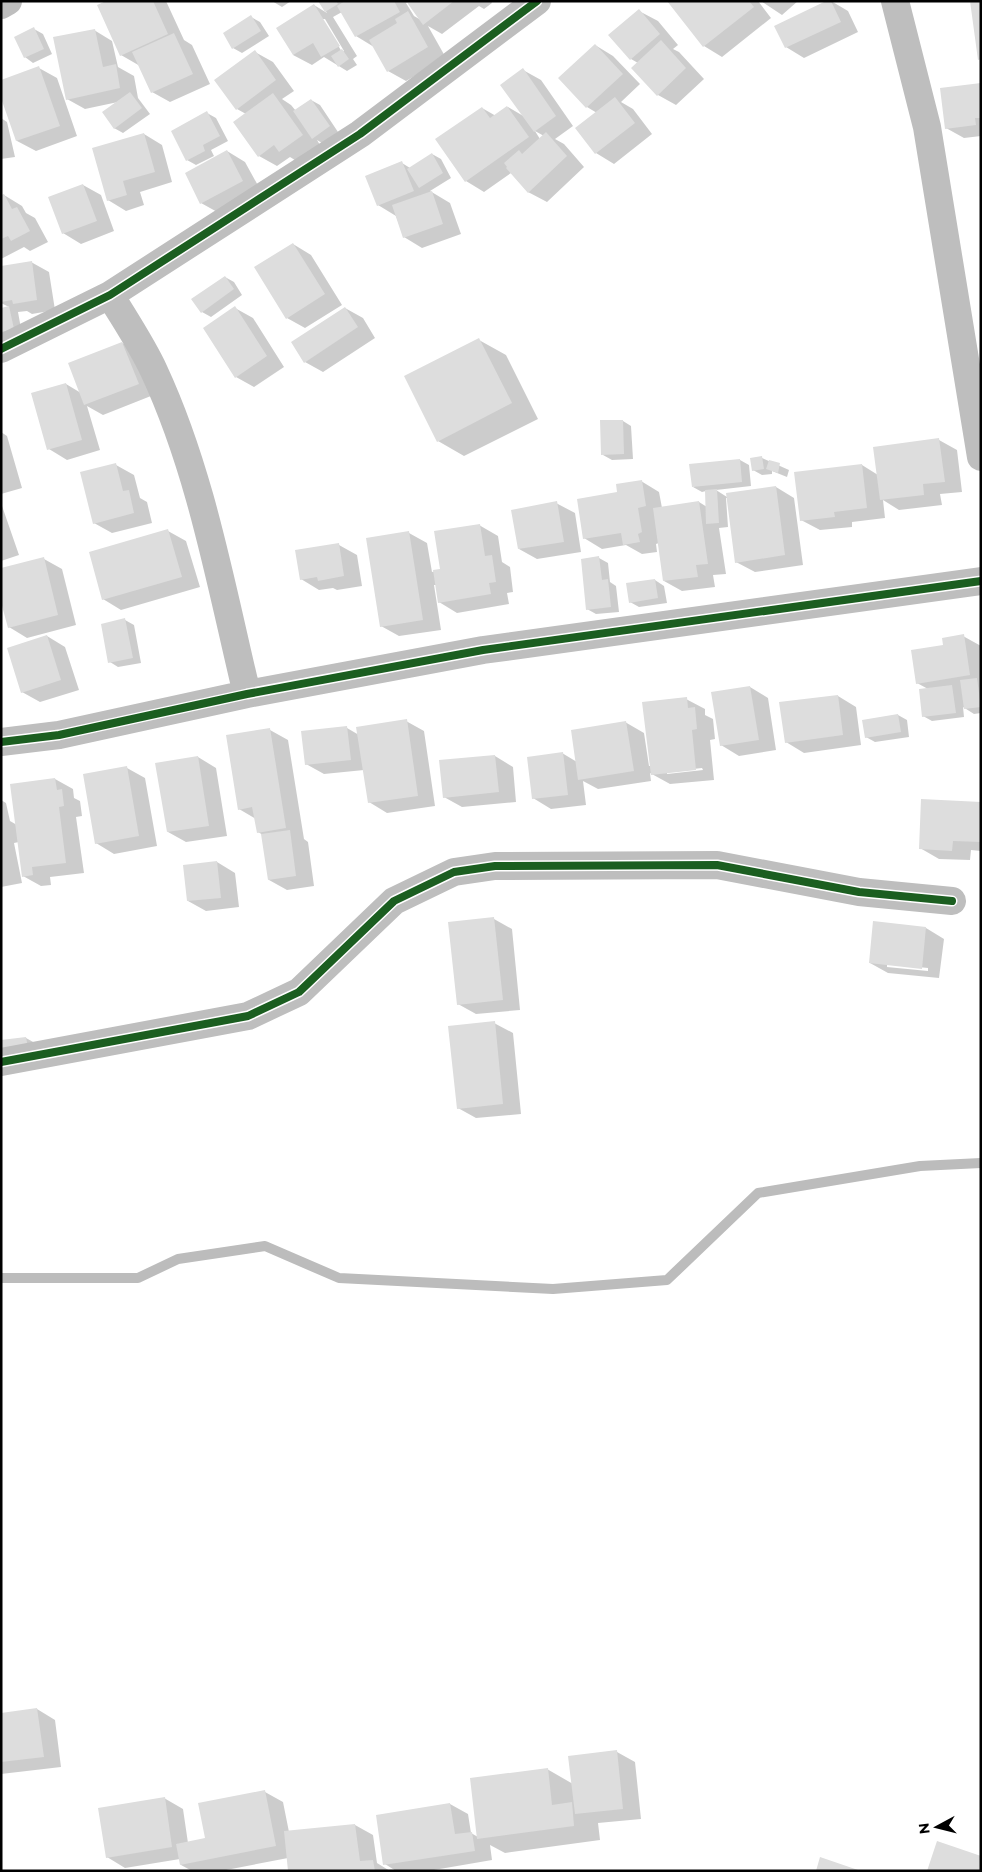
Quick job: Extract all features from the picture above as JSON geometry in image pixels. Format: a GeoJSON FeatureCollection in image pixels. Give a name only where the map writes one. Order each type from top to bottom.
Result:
{"type":"FeatureCollection","features":[{"type":"Feature","properties":{"kind":"street"},"geometry":{"type":"LineString","coordinates":[[1,5],[8,1]]}},
{"type":"Feature","properties":{"kind":"street"},"geometry":{"type":"LineString","coordinates":[[1,349],[110,295],[360,134],[537,1]]}},
{"type":"Feature","properties":{"kind":"street"},"geometry":{"type":"LineString","coordinates":[[895,1],[927,127],[981,457]]}},
{"type":"Feature","properties":{"kind":"street"},"geometry":{"type":"LineString","coordinates":[[110,295],[154,370],[183,443],[201,506],[247,694]]}},
{"type":"Feature","properties":{"kind":"street"},"geometry":{"type":"LineString","coordinates":[[1,742],[59,735],[247,694],[483,650],[981,580]]}},
{"type":"Feature","properties":{"kind":"street"},"geometry":{"type":"LineString","coordinates":[[1,1062],[248,1016],[299,992],[394,901],[454,872],[495,866],[718,865],[859,892],[952,901]]}},
{"type":"Feature","properties":{"kind":"building"},"geometry":{"type":"Polygon","coordinates":[[[106,1],[153,1],[168,34],[120,56],[97,5],[106,1]]]}},
{"type":"Feature","properties":{"kind":"building"},"geometry":{"type":"Polygon","coordinates":[[[318,1],[336,1],[338,4],[325,12],[318,1]]]}},
{"type":"Feature","properties":{"kind":"building"},"geometry":{"type":"Polygon","coordinates":[[[345,1],[394,1],[400,12],[355,37],[337,6],[345,1]]]}},
{"type":"Feature","properties":{"kind":"building"},"geometry":{"type":"Polygon","coordinates":[[[406,1],[454,1],[423,25],[406,1]]]}},
{"type":"Feature","properties":{"kind":"building"},"geometry":{"type":"Polygon","coordinates":[[[667,1],[749,1],[754,7],[703,47],[667,1]]]}},
{"type":"Feature","properties":{"kind":"building"},"geometry":{"type":"Polygon","coordinates":[[[826,1],[831,1],[841,22],[785,48],[774,26],[826,1]]]}},
{"type":"Feature","properties":{"kind":"building"},"geometry":{"type":"Polygon","coordinates":[[[970,1],[981,1],[981,59],[978,60],[970,1]]]}},
{"type":"Feature","properties":{"kind":"building"},"geometry":{"type":"Polygon","coordinates":[[[314,4],[340,46],[321,57],[313,43],[293,55],[276,28],[314,4]]]}},
{"type":"Feature","properties":{"kind":"building"},"geometry":{"type":"Polygon","coordinates":[[[639,9],[660,34],[630,60],[608,35],[639,9]]]}},
{"type":"Feature","properties":{"kind":"building"},"geometry":{"type":"Polygon","coordinates":[[[408,11],[428,47],[387,72],[369,40],[397,23],[395,19],[408,11]]]}},
{"type":"Feature","properties":{"kind":"building"},"geometry":{"type":"Polygon","coordinates":[[[251,15],[261,31],[232,49],[223,33],[251,15]]]}},
{"type":"Feature","properties":{"kind":"building"},"geometry":{"type":"Polygon","coordinates":[[[34,27],[44,49],[24,58],[14,37],[34,27]]]}},
{"type":"Feature","properties":{"kind":"building"},"geometry":{"type":"Polygon","coordinates":[[[95,29],[103,67],[116,64],[120,88],[66,100],[53,37],[95,29]]]}},
{"type":"Feature","properties":{"kind":"building"},"geometry":{"type":"Polygon","coordinates":[[[174,33],[193,74],[151,93],[132,52],[174,33]]]}},
{"type":"Feature","properties":{"kind":"building"},"geometry":{"type":"Polygon","coordinates":[[[661,40],[686,68],[657,96],[631,68],[661,40]]]}},
{"type":"Feature","properties":{"kind":"building"},"geometry":{"type":"Polygon","coordinates":[[[595,44],[623,74],[586,108],[558,78],[595,44]]]}},
{"type":"Feature","properties":{"kind":"building"},"geometry":{"type":"Polygon","coordinates":[[[342,49],[349,59],[338,67],[331,56],[342,49]]]}},
{"type":"Feature","properties":{"kind":"building"},"geometry":{"type":"Polygon","coordinates":[[[255,50],[276,80],[236,110],[214,80],[255,50]]]}},
{"type":"Feature","properties":{"kind":"building"},"geometry":{"type":"Polygon","coordinates":[[[39,66],[60,126],[16,141],[1,98],[1,80],[39,66]]]}},
{"type":"Feature","properties":{"kind":"building"},"geometry":{"type":"Polygon","coordinates":[[[523,68],[556,116],[534,132],[500,85],[523,68]]]}},
{"type":"Feature","properties":{"kind":"building"},"geometry":{"type":"Polygon","coordinates":[[[981,83],[981,118],[975,118],[976,125],[945,129],[940,88],[981,83]]]}},
{"type":"Feature","properties":{"kind":"building"},"geometry":{"type":"Polygon","coordinates":[[[130,92],[142,108],[114,129],[102,112],[130,92]]]}},
{"type":"Feature","properties":{"kind":"building"},"geometry":{"type":"Polygon","coordinates":[[[273,93],[303,135],[279,152],[274,145],[258,157],[233,122],[273,93]]]}},
{"type":"Feature","properties":{"kind":"building"},"geometry":{"type":"Polygon","coordinates":[[[615,97],[635,123],[595,154],[575,128],[615,97]]]}},
{"type":"Feature","properties":{"kind":"building"},"geometry":{"type":"Polygon","coordinates":[[[311,99],[330,126],[312,139],[293,111],[311,99]]]}},
{"type":"Feature","properties":{"kind":"building"},"geometry":{"type":"Polygon","coordinates":[[[507,106],[529,137],[465,182],[435,139],[482,107],[490,118],[507,106]]]}},
{"type":"Feature","properties":{"kind":"building"},"geometry":{"type":"Polygon","coordinates":[[[207,111],[220,136],[203,145],[205,151],[186,161],[171,131],[207,111]]]}},
{"type":"Feature","properties":{"kind":"building"},"geometry":{"type":"Polygon","coordinates":[[[546,132],[567,156],[528,193],[506,168],[504,163],[519,150],[522,154],[546,132]]]}},
{"type":"Feature","properties":{"kind":"building"},"geometry":{"type":"Polygon","coordinates":[[[144,133],[155,172],[123,181],[127,195],[107,201],[92,148],[144,133]]]}},
{"type":"Feature","properties":{"kind":"building"},"geometry":{"type":"Polygon","coordinates":[[[227,150],[243,181],[200,204],[185,173],[227,150]]]}},
{"type":"Feature","properties":{"kind":"building"},"geometry":{"type":"Polygon","coordinates":[[[432,153],[443,173],[419,188],[407,169],[432,153]]]}},
{"type":"Feature","properties":{"kind":"building"},"geometry":{"type":"Polygon","coordinates":[[[402,161],[414,191],[377,206],[365,176],[402,161]]]}},
{"type":"Feature","properties":{"kind":"building"},"geometry":{"type":"Polygon","coordinates":[[[83,184],[97,221],[62,234],[48,197],[83,184]]]}},
{"type":"Feature","properties":{"kind":"building"},"geometry":{"type":"Polygon","coordinates":[[[432,191],[443,224],[403,238],[392,205],[432,191]]]}},
{"type":"Feature","properties":{"kind":"building"},"geometry":{"type":"Polygon","coordinates":[[[4,194],[12,209],[17,207],[30,231],[11,241],[8,236],[1,239],[1,195],[4,194]]]}},
{"type":"Feature","properties":{"kind":"building"},"geometry":{"type":"Polygon","coordinates":[[[293,243],[325,294],[286,319],[254,267],[293,243]]]}},
{"type":"Feature","properties":{"kind":"building"},"geometry":{"type":"Polygon","coordinates":[[[32,261],[37,300],[13,304],[12,300],[1,302],[1,266],[32,261]]]}},
{"type":"Feature","properties":{"kind":"building"},"geometry":{"type":"Polygon","coordinates":[[[225,276],[234,289],[201,313],[191,299],[225,276]]]}},
{"type":"Feature","properties":{"kind":"building"},"geometry":{"type":"Polygon","coordinates":[[[9,306],[14,329],[1,332],[1,308],[9,306]]]}},
{"type":"Feature","properties":{"kind":"building"},"geometry":{"type":"Polygon","coordinates":[[[235,306],[267,356],[235,378],[203,328],[235,306]]]}},
{"type":"Feature","properties":{"kind":"building"},"geometry":{"type":"Polygon","coordinates":[[[345,307],[358,327],[304,363],[291,342],[345,307]]]}},
{"type":"Feature","properties":{"kind":"building"},"geometry":{"type":"Polygon","coordinates":[[[479,338],[512,403],[437,442],[404,376],[479,338]]]}},
{"type":"Feature","properties":{"kind":"building"},"geometry":{"type":"Polygon","coordinates":[[[122,342],[139,384],[84,405],[68,363],[122,342]]]}},
{"type":"Feature","properties":{"kind":"building"},"geometry":{"type":"Polygon","coordinates":[[[66,383],[82,440],[47,450],[31,393],[66,383]]]}},
{"type":"Feature","properties":{"kind":"building"},"geometry":{"type":"Polygon","coordinates":[[[600,420],[623,420],[624,454],[601,455],[600,420]]]}},
{"type":"Feature","properties":{"kind":"building"},"geometry":{"type":"Polygon","coordinates":[[[939,438],[945,482],[923,484],[924,495],[880,500],[873,447],[939,438]]]}},
{"type":"Feature","properties":{"kind":"building"},"geometry":{"type":"Polygon","coordinates":[[[762,456],[764,469],[752,471],[750,458],[762,456]]]}},
{"type":"Feature","properties":{"kind":"building"},"geometry":{"type":"Polygon","coordinates":[[[740,459],[742,482],[692,487],[689,464],[740,459]]]}},
{"type":"Feature","properties":{"kind":"building"},"geometry":{"type":"Polygon","coordinates":[[[769,460],[780,463],[778,473],[766,469],[769,460]]]}},
{"type":"Feature","properties":{"kind":"building"},"geometry":{"type":"Polygon","coordinates":[[[116,463],[123,491],[129,490],[134,513],[93,524],[80,472],[116,463]]]}},
{"type":"Feature","properties":{"kind":"building"},"geometry":{"type":"Polygon","coordinates":[[[862,464],[867,508],[834,512],[835,517],[800,521],[794,472],[862,464]]]}},
{"type":"Feature","properties":{"kind":"building"},"geometry":{"type":"Polygon","coordinates":[[[642,480],[646,506],[638,508],[642,532],[638,534],[640,542],[623,545],[621,533],[583,539],[577,499],[617,492],[616,484],[642,480]]]}},
{"type":"Feature","properties":{"kind":"building"},"geometry":{"type":"Polygon","coordinates":[[[776,486],[785,555],[735,563],[726,493],[776,486]]]}},
{"type":"Feature","properties":{"kind":"building"},"geometry":{"type":"Polygon","coordinates":[[[717,489],[719,523],[706,524],[705,490],[717,489]]]}},
{"type":"Feature","properties":{"kind":"building"},"geometry":{"type":"Polygon","coordinates":[[[557,501],[564,542],[518,549],[511,510],[557,501]]]}},
{"type":"Feature","properties":{"kind":"building"},"geometry":{"type":"Polygon","coordinates":[[[699,501],[708,564],[696,565],[698,577],[663,581],[653,508],[699,501]]]}},
{"type":"Feature","properties":{"kind":"building"},"geometry":{"type":"Polygon","coordinates":[[[480,524],[485,556],[492,555],[496,582],[489,583],[491,594],[438,603],[433,570],[440,569],[434,531],[480,524]]]}},
{"type":"Feature","properties":{"kind":"building"},"geometry":{"type":"Polygon","coordinates":[[[168,529],[182,577],[102,600],[89,552],[168,529]]]}},
{"type":"Feature","properties":{"kind":"building"},"geometry":{"type":"Polygon","coordinates":[[[409,531],[423,620],[380,627],[366,538],[409,531]]]}},
{"type":"Feature","properties":{"kind":"building"},"geometry":{"type":"Polygon","coordinates":[[[339,543],[344,576],[318,581],[317,577],[300,580],[295,550],[339,543]]]}},
{"type":"Feature","properties":{"kind":"building"},"geometry":{"type":"Polygon","coordinates":[[[599,556],[602,580],[608,579],[611,607],[586,610],[581,559],[599,556]]]}},
{"type":"Feature","properties":{"kind":"building"},"geometry":{"type":"Polygon","coordinates":[[[44,557],[58,615],[8,628],[1,602],[1,568],[44,557]]]}},
{"type":"Feature","properties":{"kind":"building"},"geometry":{"type":"Polygon","coordinates":[[[655,579],[658,598],[629,603],[626,583],[655,579]]]}},
{"type":"Feature","properties":{"kind":"building"},"geometry":{"type":"Polygon","coordinates":[[[125,618],[133,658],[108,663],[101,624],[125,618]]]}},
{"type":"Feature","properties":{"kind":"building"},"geometry":{"type":"Polygon","coordinates":[[[964,634],[970,675],[916,684],[911,650],[943,645],[942,638],[964,634]]]}},
{"type":"Feature","properties":{"kind":"building"},"geometry":{"type":"Polygon","coordinates":[[[47,635],[61,680],[21,693],[7,648],[47,635]]]}},
{"type":"Feature","properties":{"kind":"building"},"geometry":{"type":"Polygon","coordinates":[[[977,678],[981,707],[964,709],[960,680],[977,678]]]}},
{"type":"Feature","properties":{"kind":"building"},"geometry":{"type":"Polygon","coordinates":[[[952,685],[956,713],[922,717],[919,689],[952,685]]]}},
{"type":"Feature","properties":{"kind":"building"},"geometry":{"type":"Polygon","coordinates":[[[750,686],[759,740],[720,746],[711,692],[750,686]]]}},
{"type":"Feature","properties":{"kind":"building"},"geometry":{"type":"Polygon","coordinates":[[[838,695],[843,735],[785,743],[779,702],[838,695]]]}},
{"type":"Feature","properties":{"kind":"building"},"geometry":{"type":"Polygon","coordinates":[[[687,697],[688,708],[695,707],[697,729],[692,730],[696,770],[651,775],[642,702],[687,697]]]}},
{"type":"Feature","properties":{"kind":"building"},"geometry":{"type":"Polygon","coordinates":[[[898,714],[901,732],[865,738],[862,720],[898,714]]]}},
{"type":"Feature","properties":{"kind":"building"},"geometry":{"type":"Polygon","coordinates":[[[407,719],[418,796],[368,803],[356,727],[407,719]]]}},
{"type":"Feature","properties":{"kind":"building"},"geometry":{"type":"Polygon","coordinates":[[[626,721],[634,771],[578,780],[571,730],[626,721]]]}},
{"type":"Feature","properties":{"kind":"building"},"geometry":{"type":"Polygon","coordinates":[[[347,726],[351,760],[305,765],[301,731],[347,726]]]}},
{"type":"Feature","properties":{"kind":"building"},"geometry":{"type":"Polygon","coordinates":[[[270,728],[286,828],[257,833],[252,807],[238,810],[226,735],[270,728]]]}},
{"type":"Feature","properties":{"kind":"building"},"geometry":{"type":"Polygon","coordinates":[[[563,752],[568,795],[532,799],[527,757],[563,752]]]}},
{"type":"Feature","properties":{"kind":"building"},"geometry":{"type":"Polygon","coordinates":[[[495,755],[499,792],[443,798],[439,760],[495,755]]]}},
{"type":"Feature","properties":{"kind":"building"},"geometry":{"type":"Polygon","coordinates":[[[198,756],[209,826],[167,832],[155,763],[198,756]]]}},
{"type":"Feature","properties":{"kind":"building"},"geometry":{"type":"Polygon","coordinates":[[[127,766],[139,836],[95,844],[83,774],[127,766]]]}},
{"type":"Feature","properties":{"kind":"building"},"geometry":{"type":"Polygon","coordinates":[[[55,778],[57,790],[62,789],[64,806],[59,807],[66,863],[32,867],[33,875],[22,877],[10,784],[55,778]]]}},
{"type":"Feature","properties":{"kind":"building"},"geometry":{"type":"Polygon","coordinates":[[[921,799],[981,802],[981,842],[953,841],[952,851],[919,849],[921,799]]]}},
{"type":"Feature","properties":{"kind":"building"},"geometry":{"type":"Polygon","coordinates":[[[290,830],[296,876],[268,880],[261,834],[290,830]]]}},
{"type":"Feature","properties":{"kind":"building"},"geometry":{"type":"Polygon","coordinates":[[[217,861],[221,898],[187,901],[183,865],[217,861]]]}},
{"type":"Feature","properties":{"kind":"building"},"geometry":{"type":"Polygon","coordinates":[[[494,917],[503,1000],[457,1005],[448,922],[494,917]]]}},
{"type":"Feature","properties":{"kind":"building"},"geometry":{"type":"Polygon","coordinates":[[[873,921],[926,927],[922,969],[869,963],[873,921]]]}},
{"type":"Feature","properties":{"kind":"building"},"geometry":{"type":"Polygon","coordinates":[[[495,1021],[503,1104],[457,1109],[448,1026],[495,1021]]]}},
{"type":"Feature","properties":{"kind":"building"},"geometry":{"type":"Polygon","coordinates":[[[26,1037],[29,1054],[1,1058],[1,1040],[26,1037]]]}},
{"type":"Feature","properties":{"kind":"building"},"geometry":{"type":"Polygon","coordinates":[[[37,1708],[44,1757],[1,1762],[1,1713],[37,1708]]]}},
{"type":"Feature","properties":{"kind":"building"},"geometry":{"type":"Polygon","coordinates":[[[617,1750],[623,1809],[575,1814],[568,1756],[617,1750]]]}},
{"type":"Feature","properties":{"kind":"building"},"geometry":{"type":"Polygon","coordinates":[[[548,1768],[552,1805],[572,1802],[574,1826],[477,1839],[470,1778],[548,1768]]]}},
{"type":"Feature","properties":{"kind":"building"},"geometry":{"type":"Polygon","coordinates":[[[265,1790],[276,1846],[180,1865],[176,1844],[205,1838],[198,1803],[265,1790]]]}},
{"type":"Feature","properties":{"kind":"building"},"geometry":{"type":"Polygon","coordinates":[[[165,1797],[172,1847],[106,1858],[98,1808],[165,1797]]]}},
{"type":"Feature","properties":{"kind":"building"},"geometry":{"type":"Polygon","coordinates":[[[450,1803],[455,1834],[472,1832],[475,1851],[383,1865],[376,1815],[450,1803]]]}},
{"type":"Feature","properties":{"kind":"building"},"geometry":{"type":"Polygon","coordinates":[[[355,1824],[360,1861],[373,1860],[375,1871],[288,1871],[284,1831],[355,1824]]]}},
{"type":"Feature","properties":{"kind":"building"},"geometry":{"type":"Polygon","coordinates":[[[937,1841],[981,1856],[981,1871],[927,1871],[937,1841]]]}},
{"type":"Feature","properties":{"kind":"building"},"geometry":{"type":"Polygon","coordinates":[[[820,1857],[858,1870],[858,1871],[816,1871],[820,1857]]]}},
{"type":"Feature","properties":{"kind":"waterway"},"geometry":{"type":"LineString","coordinates":[[1,1278],[138,1278],[178,1259],[265,1246],[339,1278],[553,1289],[667,1280],[758,1193],[920,1166],[981,1163]]}},
{"type":"Feature","properties":{"kind":"cycle path"},"geometry":{"type":"LineString","coordinates":[[1,349],[110,295],[360,134],[537,1]]}},
{"type":"Feature","properties":{"kind":"cycle path"},"geometry":{"type":"LineString","coordinates":[[1,742],[59,735],[247,694],[483,650],[981,581]]}},
{"type":"Feature","properties":{"kind":"cycle path"},"geometry":{"type":"LineString","coordinates":[[1,1062],[248,1016],[299,992],[394,901],[454,872],[495,866],[717,865],[859,892],[952,901]]}}]}
